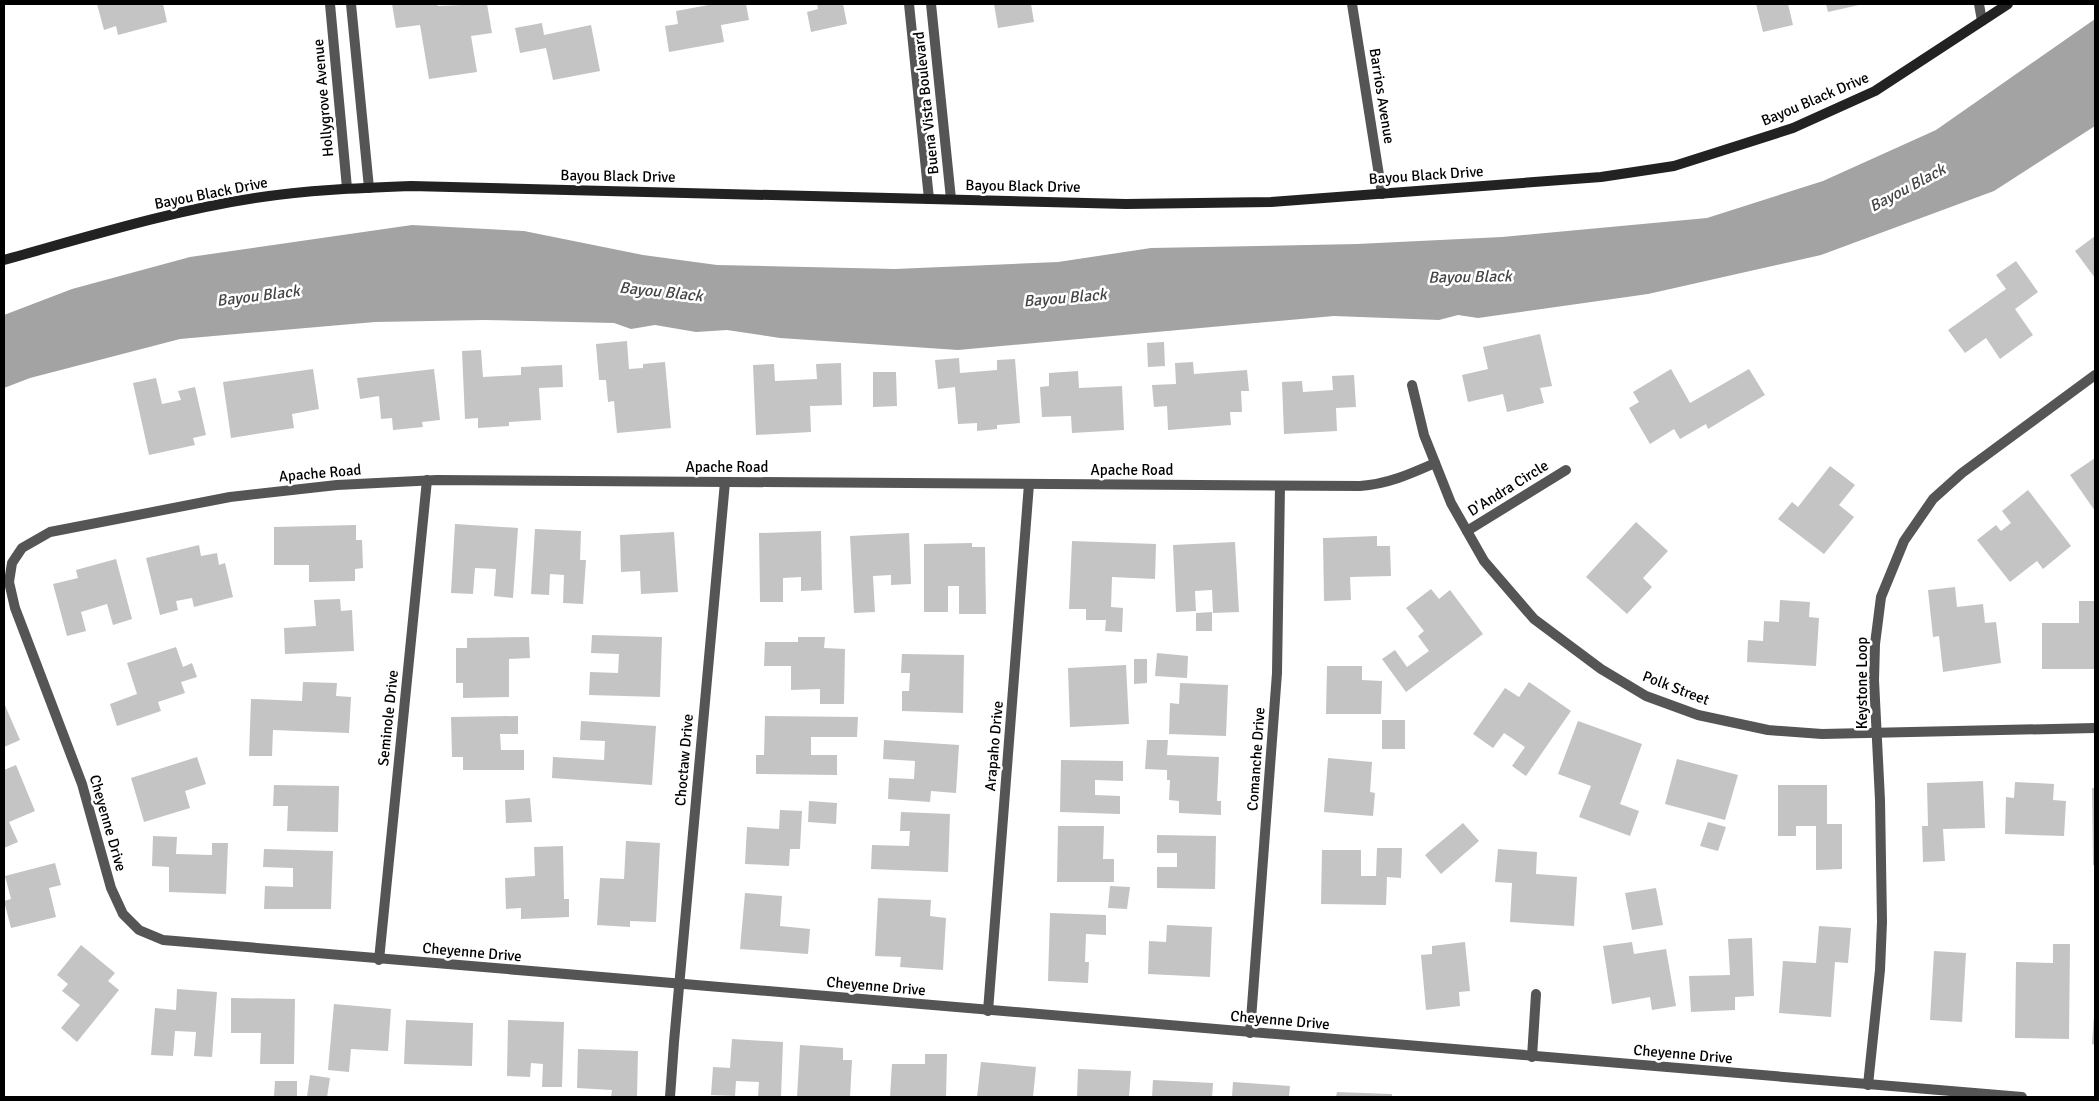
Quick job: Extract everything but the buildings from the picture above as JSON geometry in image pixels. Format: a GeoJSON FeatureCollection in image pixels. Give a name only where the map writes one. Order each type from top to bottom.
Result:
{"type":"FeatureCollection","features":[{"type":"Feature","properties":{"kind":"main road","name":"Bayou Black Drive"},"geometry":{"type":"LineString","coordinates":[[4,260],[128,225],[205,207],[256,198],[347,188],[411,186],[1126,204],[1253,202],[1601,177],[1674,166],[1793,128],[1874,91],[2008,4]]}},
{"type":"Feature","properties":{"kind":"street","name":"Hollygrove Avenue"},"geometry":{"type":"LineString","coordinates":[[330,4],[347,188]]}},
{"type":"Feature","properties":{"kind":"street"},"geometry":{"type":"LineString","coordinates":[[351,4],[369,188]]}},
{"type":"Feature","properties":{"kind":"street","name":"Buena Vista Boulevard"},"geometry":{"type":"LineString","coordinates":[[908,4],[928,199]]}},
{"type":"Feature","properties":{"kind":"street","name":"Buena Vista Boulevard"},"geometry":{"type":"LineString","coordinates":[[931,4],[951,199]]}},
{"type":"Feature","properties":{"kind":"street","name":"Barrios Avenue"},"geometry":{"type":"LineString","coordinates":[[1352,4],[1382,194]]}},
{"type":"Feature","properties":{"kind":"street"},"geometry":{"type":"LineString","coordinates":[[1979,4],[1982,21]]}},
{"type":"Feature","properties":{"kind":"street","name":"Keystone Loop"},"geometry":{"type":"LineString","coordinates":[[1868,1085],[1880,970],[1882,922],[1874,644],[1881,597],[1904,541],[1933,500],[1962,473],[2095,374]]}},
{"type":"Feature","properties":{"kind":"street","name":"Polk Street"},"geometry":{"type":"LineString","coordinates":[[1412,385],[1424,435],[1451,503],[1484,560],[1534,619],[1601,669],[1646,696],[1698,715],[1768,730],[1822,734],[2095,728]]}},
{"type":"Feature","properties":{"kind":"street","name":"Apache Road"},"geometry":{"type":"LineString","coordinates":[[22,548],[50,532],[230,497],[337,485],[427,480],[1280,486],[1380,485],[1435,463]]}},
{"type":"Feature","properties":{"kind":"street","name":"D'Andra Circle"},"geometry":{"type":"LineString","coordinates":[[1467,531],[1566,470]]}},
{"type":"Feature","properties":{"kind":"street","name":"Seminole Drive"},"geometry":{"type":"LineString","coordinates":[[379,960],[427,480]]}},
{"type":"Feature","properties":{"kind":"street","name":"Choctaw Drive"},"geometry":{"type":"LineString","coordinates":[[670,1097],[725,482]]}},
{"type":"Feature","properties":{"kind":"street","name":"Arapaho Drive"},"geometry":{"type":"LineString","coordinates":[[988,1010],[1030,484]]}},
{"type":"Feature","properties":{"kind":"street","name":"Comanche Drive"},"geometry":{"type":"LineString","coordinates":[[1250,1033],[1277,673],[1280,486]]}},
{"type":"Feature","properties":{"kind":"street","name":"Cheyenne Drive"},"geometry":{"type":"LineString","coordinates":[[22,548],[12,563],[9,582],[15,608],[82,784],[111,888],[123,914],[139,930],[163,940],[379,960],[2022,1097]]}},
{"type":"Feature","properties":{"kind":"street"},"geometry":{"type":"LineString","coordinates":[[1532,1057],[1536,994]]}},
{"type":"Feature","properties":{"kind":"water","name":"Bayou Black"},"geometry":{"type":"Polygon","coordinates":[[[2095,19],[2095,126],[1994,191],[1821,255],[1648,294],[1478,318],[1458,315],[1439,320],[1334,316],[958,350],[780,338],[727,330],[696,332],[655,325],[631,329],[614,323],[485,320],[375,322],[180,339],[30,378],[4,388],[4,315],[72,289],[190,257],[412,225],[524,231],[643,255],[717,265],[895,269],[1058,262],[1151,248],[1357,244],[1502,237],[1707,218],[1823,181],[1936,130],[2095,19]]]}}]}
